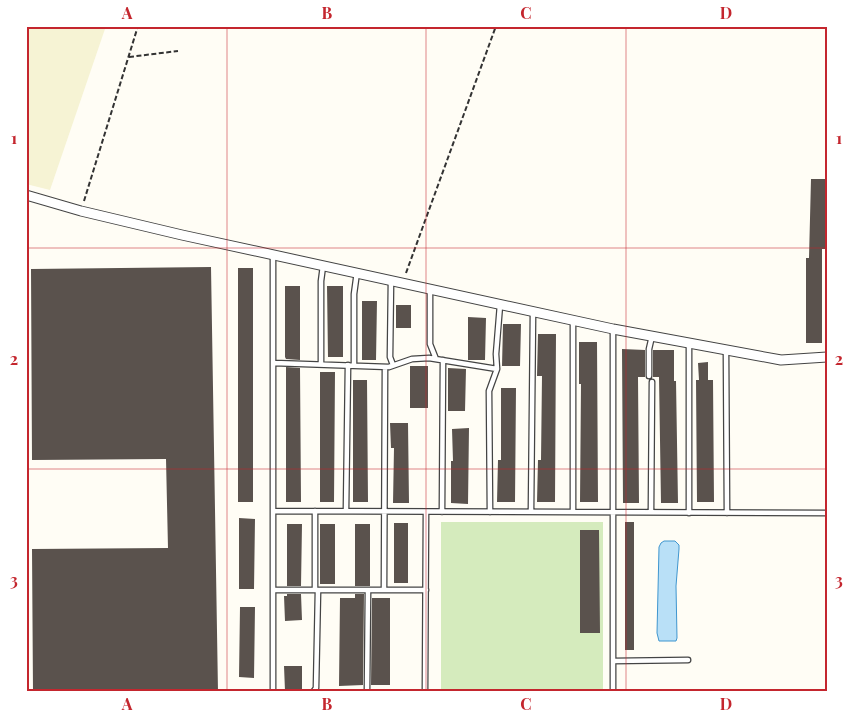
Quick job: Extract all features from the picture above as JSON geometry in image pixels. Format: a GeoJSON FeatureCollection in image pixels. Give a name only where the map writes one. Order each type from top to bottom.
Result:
{"type":"FeatureCollection","features":[{"type":"Feature","properties":{"kind":"street"},"geometry":{"type":"LineString","coordinates":[[26,195],[82,211],[182,235],[613,329],[781,360],[827,357]]}},
{"type":"Feature","properties":{"kind":"lane"},"geometry":{"type":"LineString","coordinates":[[273,254],[273,692]]}},
{"type":"Feature","properties":{"kind":"lane"},"geometry":{"type":"LineString","coordinates":[[321,364],[321,281],[324,265]]}},
{"type":"Feature","properties":{"kind":"lane"},"geometry":{"type":"LineString","coordinates":[[346,511],[354,294],[357,272]]}},
{"type":"Feature","properties":{"kind":"lane"},"geometry":{"type":"LineString","coordinates":[[391,280],[390,357],[393,366]]}},
{"type":"Feature","properties":{"kind":"lane"},"geometry":{"type":"LineString","coordinates":[[430,288],[430,344],[436,359]]}},
{"type":"Feature","properties":{"kind":"lane"},"geometry":{"type":"LineString","coordinates":[[490,512],[489,391],[497,369],[496,354],[500,304]]}},
{"type":"Feature","properties":{"kind":"lane"},"geometry":{"type":"LineString","coordinates":[[531,512],[533,312]]}},
{"type":"Feature","properties":{"kind":"lane"},"geometry":{"type":"LineString","coordinates":[[572,320],[573,512]]}},
{"type":"Feature","properties":{"kind":"lane"},"geometry":{"type":"LineString","coordinates":[[613,329],[613,692]]}},
{"type":"Feature","properties":{"kind":"lane"},"geometry":{"type":"LineString","coordinates":[[649,376],[649,349],[652,336]]}},
{"type":"Feature","properties":{"kind":"lane"},"geometry":{"type":"LineString","coordinates":[[689,343],[689,513]]}},
{"type":"Feature","properties":{"kind":"lane"},"geometry":{"type":"LineString","coordinates":[[726,350],[727,513]]}},
{"type":"Feature","properties":{"kind":"lane"},"geometry":{"type":"LineString","coordinates":[[274,363],[393,366],[412,359],[436,359],[497,369]]}},
{"type":"Feature","properties":{"kind":"lane"},"geometry":{"type":"LineString","coordinates":[[442,512],[443,360]]}},
{"type":"Feature","properties":{"kind":"lane"},"geometry":{"type":"LineString","coordinates":[[384,590],[385,366]]}},
{"type":"Feature","properties":{"kind":"lane"},"geometry":{"type":"LineString","coordinates":[[651,512],[652,382]]}},
{"type":"Feature","properties":{"kind":"lane"},"geometry":{"type":"LineString","coordinates":[[274,511],[827,513]]}},
{"type":"Feature","properties":{"kind":"lane"},"geometry":{"type":"LineString","coordinates":[[313,692],[316,688],[315,511]]}},
{"type":"Feature","properties":{"kind":"lane"},"geometry":{"type":"LineString","coordinates":[[425,692],[426,512]]}},
{"type":"Feature","properties":{"kind":"lane"},"geometry":{"type":"LineString","coordinates":[[273,590],[426,590]]}},
{"type":"Feature","properties":{"kind":"lane"},"geometry":{"type":"LineString","coordinates":[[367,692],[368,590]]}},
{"type":"Feature","properties":{"kind":"lane"},"geometry":{"type":"LineString","coordinates":[[613,661],[688,660]]}},
{"type":"Feature","properties":{"kind":"path"},"geometry":{"type":"LineString","coordinates":[[82,211],[138,26]]}},
{"type":"Feature","properties":{"kind":"path"},"geometry":{"type":"LineString","coordinates":[[403,282],[496,26]]}},
{"type":"Feature","properties":{"kind":"path"},"geometry":{"type":"LineString","coordinates":[[129,57],[178,51]]}},
{"type":"Feature","properties":{"kind":"shaded area"},"geometry":{"type":"Polygon","coordinates":[[[26,26],[106,26],[50,190],[26,184],[26,26]]]}},
{"type":"Feature","properties":{"kind":"green space"},"geometry":{"type":"Polygon","coordinates":[[[441,522],[603,522],[603,692],[441,692],[441,522]]]}},
{"type":"Feature","properties":{"kind":"water"},"geometry":{"type":"Polygon","coordinates":[[[664,541],[675,541],[679,545],[676,586],[676,641],[659,641],[657,633],[659,547],[664,541]]]}},
{"type":"Feature","properties":{"kind":"building"},"geometry":{"type":"Polygon","coordinates":[[[811,179],[826,179],[825,249],[822,249],[822,343],[806,343],[806,258],[809,258],[811,179]]]}},
{"type":"Feature","properties":{"kind":"building"},"geometry":{"type":"Polygon","coordinates":[[[211,267],[218,692],[33,692],[32,549],[168,548],[166,459],[32,460],[31,269],[211,267]]]}},
{"type":"Feature","properties":{"kind":"building"},"geometry":{"type":"Polygon","coordinates":[[[238,268],[253,268],[253,502],[238,502],[238,268]]]}},
{"type":"Feature","properties":{"kind":"building"},"geometry":{"type":"Polygon","coordinates":[[[285,286],[300,286],[300,360],[286,359],[285,357],[285,286]]]}},
{"type":"Feature","properties":{"kind":"building"},"geometry":{"type":"Polygon","coordinates":[[[327,286],[343,286],[343,357],[328,357],[327,286]]]}},
{"type":"Feature","properties":{"kind":"building"},"geometry":{"type":"Polygon","coordinates":[[[362,301],[377,301],[376,360],[362,360],[362,301]]]}},
{"type":"Feature","properties":{"kind":"building"},"geometry":{"type":"Polygon","coordinates":[[[396,305],[411,305],[411,328],[396,328],[396,305]]]}},
{"type":"Feature","properties":{"kind":"building"},"geometry":{"type":"Polygon","coordinates":[[[468,317],[486,318],[485,360],[468,360],[468,317]]]}},
{"type":"Feature","properties":{"kind":"building"},"geometry":{"type":"Polygon","coordinates":[[[503,324],[521,324],[520,366],[502,366],[503,324]]]}},
{"type":"Feature","properties":{"kind":"building"},"geometry":{"type":"Polygon","coordinates":[[[538,334],[556,334],[555,502],[537,502],[538,460],[541,460],[542,376],[537,376],[538,334]]]}},
{"type":"Feature","properties":{"kind":"building"},"geometry":{"type":"Polygon","coordinates":[[[579,342],[597,342],[598,502],[580,502],[581,384],[579,384],[579,342]]]}},
{"type":"Feature","properties":{"kind":"building"},"geometry":{"type":"Polygon","coordinates":[[[622,349],[645,350],[645,377],[638,377],[639,503],[623,503],[622,349]]]}},
{"type":"Feature","properties":{"kind":"building"},"geometry":{"type":"Polygon","coordinates":[[[653,350],[674,350],[678,503],[661,503],[659,377],[653,377],[653,350]]]}},
{"type":"Feature","properties":{"kind":"building"},"geometry":{"type":"Polygon","coordinates":[[[708,362],[708,380],[713,380],[714,502],[697,502],[696,380],[699,380],[698,363],[708,362]]]}},
{"type":"Feature","properties":{"kind":"building"},"geometry":{"type":"Polygon","coordinates":[[[410,366],[428,366],[428,408],[410,408],[410,366]]]}},
{"type":"Feature","properties":{"kind":"building"},"geometry":{"type":"Polygon","coordinates":[[[286,367],[300,368],[301,502],[286,502],[286,367]]]}},
{"type":"Feature","properties":{"kind":"building"},"geometry":{"type":"Polygon","coordinates":[[[448,368],[466,369],[465,411],[448,411],[448,368]]]}},
{"type":"Feature","properties":{"kind":"building"},"geometry":{"type":"Polygon","coordinates":[[[320,372],[335,372],[334,502],[320,502],[320,372]]]}},
{"type":"Feature","properties":{"kind":"building"},"geometry":{"type":"Polygon","coordinates":[[[353,380],[367,380],[368,502],[353,502],[353,380]]]}},
{"type":"Feature","properties":{"kind":"building"},"geometry":{"type":"Polygon","coordinates":[[[501,388],[516,388],[515,502],[497,502],[498,460],[501,460],[501,388]]]}},
{"type":"Feature","properties":{"kind":"building"},"geometry":{"type":"Polygon","coordinates":[[[390,423],[408,423],[409,503],[393,503],[394,448],[391,448],[390,423]]]}},
{"type":"Feature","properties":{"kind":"building"},"geometry":{"type":"Polygon","coordinates":[[[469,428],[468,504],[451,503],[452,429],[469,428]]]}},
{"type":"Feature","properties":{"kind":"building"},"geometry":{"type":"Polygon","coordinates":[[[239,518],[255,519],[254,589],[239,589],[239,518]]]}},
{"type":"Feature","properties":{"kind":"building"},"geometry":{"type":"Polygon","coordinates":[[[625,522],[634,522],[634,650],[625,650],[625,522]]]}},
{"type":"Feature","properties":{"kind":"building"},"geometry":{"type":"Polygon","coordinates":[[[394,523],[408,523],[408,583],[394,583],[394,523]]]}},
{"type":"Feature","properties":{"kind":"building"},"geometry":{"type":"Polygon","coordinates":[[[287,524],[302,524],[301,586],[287,586],[287,524]]]}},
{"type":"Feature","properties":{"kind":"building"},"geometry":{"type":"Polygon","coordinates":[[[320,524],[335,524],[335,584],[320,584],[320,524]]]}},
{"type":"Feature","properties":{"kind":"building"},"geometry":{"type":"Polygon","coordinates":[[[355,524],[370,524],[370,586],[355,586],[355,524]]]}},
{"type":"Feature","properties":{"kind":"building"},"geometry":{"type":"Polygon","coordinates":[[[580,530],[599,530],[600,633],[580,633],[580,530]]]}},
{"type":"Feature","properties":{"kind":"building"},"geometry":{"type":"Polygon","coordinates":[[[287,594],[301,594],[302,620],[285,621],[284,596],[287,596],[287,594]]]}},
{"type":"Feature","properties":{"kind":"building"},"geometry":{"type":"Polygon","coordinates":[[[355,594],[364,594],[363,685],[339,686],[340,598],[355,598],[355,594]]]}},
{"type":"Feature","properties":{"kind":"building"},"geometry":{"type":"Polygon","coordinates":[[[372,598],[390,598],[390,685],[371,685],[372,598]]]}},
{"type":"Feature","properties":{"kind":"building"},"geometry":{"type":"Polygon","coordinates":[[[240,607],[255,607],[254,678],[239,677],[240,607]]]}},
{"type":"Feature","properties":{"kind":"building"},"geometry":{"type":"Polygon","coordinates":[[[284,666],[302,666],[302,691],[285,691],[284,666]]]}}]}
